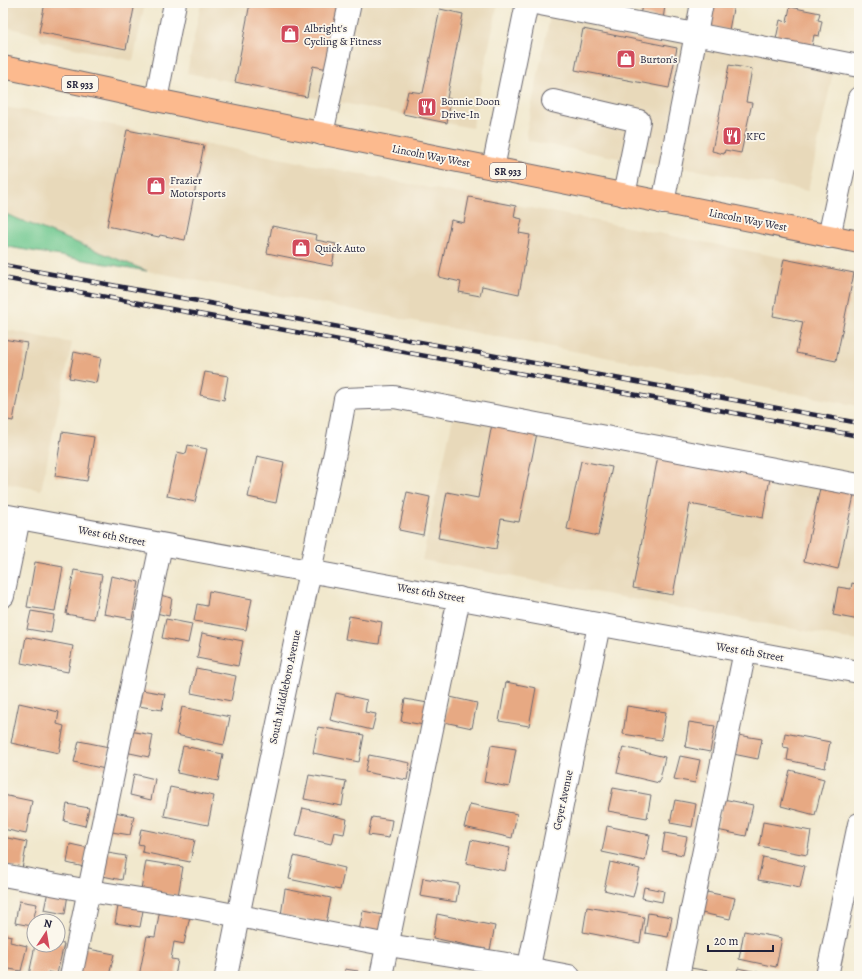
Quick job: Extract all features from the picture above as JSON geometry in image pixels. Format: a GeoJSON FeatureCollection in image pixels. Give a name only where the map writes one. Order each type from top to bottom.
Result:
{"type":"FeatureCollection","features":[{"type":"Feature","properties":{"kind":"main road","name":"Lincoln Way West"},"geometry":{"type":"LineString","coordinates":[[3,68],[859,242]]}},
{"type":"Feature","properties":{"kind":"street"},"geometry":{"type":"LineString","coordinates":[[156,100],[175,3]]}},
{"type":"Feature","properties":{"kind":"street"},"geometry":{"type":"LineString","coordinates":[[322,134],[350,3]]}},
{"type":"Feature","properties":{"kind":"street"},"geometry":{"type":"LineString","coordinates":[[493,168],[527,3]]}},
{"type":"Feature","properties":{"kind":"street"},"geometry":{"type":"LineString","coordinates":[[535,3],[696,33],[859,66]]}},
{"type":"Feature","properties":{"kind":"street"},"geometry":{"type":"LineString","coordinates":[[663,203],[702,3]]}},
{"type":"Feature","properties":{"kind":"street"},"geometry":{"type":"LineString","coordinates":[[830,237],[859,98]]}},
{"type":"Feature","properties":{"kind":"street"},"geometry":{"type":"LineString","coordinates":[[553,101],[639,121],[624,195]]}},
{"type":"Feature","properties":{"kind":"street","name":"South Middleboro Avenue"},"geometry":{"type":"LineString","coordinates":[[226,976],[345,399],[394,397],[859,485]]}},
{"type":"Feature","properties":{"kind":"street"},"geometry":{"type":"LineString","coordinates":[[3,596],[11,517]]}},
{"type":"Feature","properties":{"kind":"street","name":"West 6th Street"},"geometry":{"type":"LineString","coordinates":[[11,517],[859,672]]}},
{"type":"Feature","properties":{"kind":"street"},"geometry":{"type":"LineString","coordinates":[[71,976],[161,545]]}},
{"type":"Feature","properties":{"kind":"street"},"geometry":{"type":"LineString","coordinates":[[381,976],[459,598]]}},
{"type":"Feature","properties":{"kind":"street","name":"Geyer Avenue"},"geometry":{"type":"LineString","coordinates":[[528,972],[599,625]]}},
{"type":"Feature","properties":{"kind":"street"},"geometry":{"type":"LineString","coordinates":[[678,976],[745,652]]}},
{"type":"Feature","properties":{"kind":"street"},"geometry":{"type":"LineString","coordinates":[[826,976],[859,824]]}},
{"type":"Feature","properties":{"kind":"street"},"geometry":{"type":"LineString","coordinates":[[3,875],[89,891],[198,908],[528,972],[569,976]]}},
{"type":"Feature","properties":{"kind":"shaded area"},"geometry":{"type":"Polygon","coordinates":[[[3,3],[145,3],[133,61],[42,41],[38,35],[3,26],[3,3]]]}},
{"type":"Feature","properties":{"kind":"shaded area"},"geometry":{"type":"Polygon","coordinates":[[[201,3],[498,3],[472,128],[187,73],[201,3]]]}},
{"type":"Feature","properties":{"kind":"shaded area"},"geometry":{"type":"Polygon","coordinates":[[[551,12],[688,38],[661,166],[529,141],[526,133],[551,12]]]}},
{"type":"Feature","properties":{"kind":"shaded area"},"geometry":{"type":"Polygon","coordinates":[[[700,40],[834,67],[808,191],[675,166],[700,40]]]}},
{"type":"Feature","properties":{"kind":"shaded area"},"geometry":{"type":"Polygon","coordinates":[[[3,107],[82,119],[859,273],[859,406],[147,271],[3,213],[3,107]]]}},
{"type":"Feature","properties":{"kind":"shaded area"},"geometry":{"type":"Polygon","coordinates":[[[3,329],[72,343],[41,490],[3,483],[3,329]]]}},
{"type":"Feature","properties":{"kind":"shaded area"},"geometry":{"type":"Polygon","coordinates":[[[454,413],[859,490],[859,641],[422,560],[454,413]]]}},
{"type":"Feature","properties":{"kind":"green space"},"geometry":{"type":"Polygon","coordinates":[[[3,213],[147,271],[3,246],[3,213]]]}},
{"type":"Feature","properties":{"kind":"building"},"geometry":{"type":"Polygon","coordinates":[[[45,3],[135,3],[126,49],[39,32],[45,3]]]}},
{"type":"Feature","properties":{"kind":"building","name":"Albright's Cycling & Fitness"},"geometry":{"type":"Polygon","coordinates":[[[250,3],[341,3],[328,69],[313,66],[307,97],[235,82],[250,3]]]}},
{"type":"Feature","properties":{"kind":"building"},"geometry":{"type":"Polygon","coordinates":[[[643,3],[665,6],[663,19],[640,14],[643,3]]]}},
{"type":"Feature","properties":{"kind":"building"},"geometry":{"type":"Polygon","coordinates":[[[708,3],[734,4],[729,30],[703,25],[708,3]]]}},
{"type":"Feature","properties":{"kind":"building"},"geometry":{"type":"Polygon","coordinates":[[[790,7],[820,13],[818,20],[822,21],[819,36],[814,35],[812,46],[776,39],[780,20],[787,22],[790,7]]]}},
{"type":"Feature","properties":{"kind":"building"},"geometry":{"type":"Polygon","coordinates":[[[440,9],[463,14],[447,98],[451,99],[447,123],[403,114],[408,91],[423,93],[440,9]]]}},
{"type":"Feature","properties":{"kind":"building","name":"Burton's"},"geometry":{"type":"Polygon","coordinates":[[[583,29],[677,48],[669,88],[575,70],[583,29]]]}},
{"type":"Feature","properties":{"kind":"building"},"geometry":{"type":"Polygon","coordinates":[[[729,65],[752,69],[746,102],[752,103],[741,153],[725,150],[724,154],[712,151],[729,65]]]}},
{"type":"Feature","properties":{"kind":"building","name":"Frazier Motorsports"},"geometry":{"type":"Polygon","coordinates":[[[127,130],[204,145],[185,240],[160,235],[159,237],[107,226],[127,130]]]}},
{"type":"Feature","properties":{"kind":"building"},"geometry":{"type":"Polygon","coordinates":[[[469,197],[516,206],[514,217],[522,219],[519,233],[530,235],[519,294],[482,286],[480,296],[459,292],[461,282],[439,277],[451,220],[464,223],[469,197]]]}},
{"type":"Feature","properties":{"kind":"building","name":"Quick Auto"},"geometry":{"type":"Polygon","coordinates":[[[272,226],[317,235],[316,240],[336,244],[332,266],[267,253],[272,226]]]}},
{"type":"Feature","properties":{"kind":"building"},"geometry":{"type":"Polygon","coordinates":[[[784,259],[854,273],[836,361],[796,353],[803,322],[773,316],[784,259]]]}},
{"type":"Feature","properties":{"kind":"building"},"geometry":{"type":"Polygon","coordinates":[[[3,339],[27,343],[13,421],[3,419],[3,339]]]}},
{"type":"Feature","properties":{"kind":"building"},"geometry":{"type":"Polygon","coordinates":[[[74,352],[101,358],[96,383],[69,378],[74,352]]]}},
{"type":"Feature","properties":{"kind":"building"},"geometry":{"type":"Polygon","coordinates":[[[205,372],[228,376],[224,400],[200,395],[205,372]]]}},
{"type":"Feature","properties":{"kind":"building"},"geometry":{"type":"Polygon","coordinates":[[[492,424],[537,433],[519,522],[501,519],[496,549],[438,538],[447,492],[478,498],[492,424]]]}},
{"type":"Feature","properties":{"kind":"building"},"geometry":{"type":"Polygon","coordinates":[[[62,432],[94,437],[87,481],[55,476],[62,432]]]}},
{"type":"Feature","properties":{"kind":"building"},"geometry":{"type":"Polygon","coordinates":[[[188,445],[207,449],[195,502],[167,496],[177,452],[186,454],[188,445]]]}},
{"type":"Feature","properties":{"kind":"building"},"geometry":{"type":"Polygon","coordinates":[[[257,456],[284,462],[276,503],[248,497],[257,456]]]}},
{"type":"Feature","properties":{"kind":"building"},"geometry":{"type":"Polygon","coordinates":[[[658,456],[770,478],[763,518],[690,504],[673,595],[633,588],[658,456]]]}},
{"type":"Feature","properties":{"kind":"building"},"geometry":{"type":"Polygon","coordinates":[[[581,461],[612,467],[598,536],[567,529],[581,461]]]}},
{"type":"Feature","properties":{"kind":"building"},"geometry":{"type":"Polygon","coordinates":[[[821,484],[855,491],[838,569],[804,561],[821,484]]]}},
{"type":"Feature","properties":{"kind":"building"},"geometry":{"type":"Polygon","coordinates":[[[407,492],[430,497],[423,535],[399,530],[407,492]]]}},
{"type":"Feature","properties":{"kind":"building"},"geometry":{"type":"Polygon","coordinates":[[[35,562],[63,567],[55,611],[27,607],[35,562]]]}},
{"type":"Feature","properties":{"kind":"building"},"geometry":{"type":"Polygon","coordinates":[[[74,570],[102,575],[94,619],[66,614],[74,570]]]}},
{"type":"Feature","properties":{"kind":"building"},"geometry":{"type":"Polygon","coordinates":[[[111,576],[139,582],[132,619],[104,614],[111,576]]]}},
{"type":"Feature","properties":{"kind":"building"},"geometry":{"type":"Polygon","coordinates":[[[852,583],[859,585],[859,620],[833,615],[838,587],[851,589],[852,583]]]}},
{"type":"Feature","properties":{"kind":"building"},"geometry":{"type":"Polygon","coordinates":[[[209,591],[252,599],[246,630],[194,621],[197,604],[207,606],[209,591]]]}},
{"type":"Feature","properties":{"kind":"building"},"geometry":{"type":"Polygon","coordinates":[[[160,595],[172,598],[169,616],[156,613],[160,595]]]}},
{"type":"Feature","properties":{"kind":"building"},"geometry":{"type":"Polygon","coordinates":[[[31,611],[54,615],[51,633],[27,629],[31,611]]]}},
{"type":"Feature","properties":{"kind":"building"},"geometry":{"type":"Polygon","coordinates":[[[349,616],[382,622],[379,644],[345,639],[349,616]]]}},
{"type":"Feature","properties":{"kind":"building"},"geometry":{"type":"Polygon","coordinates":[[[166,619],[192,624],[188,643],[162,638],[166,619]]]}},
{"type":"Feature","properties":{"kind":"building"},"geometry":{"type":"Polygon","coordinates":[[[202,633],[243,641],[238,666],[197,658],[202,633]]]}},
{"type":"Feature","properties":{"kind":"building"},"geometry":{"type":"Polygon","coordinates":[[[26,637],[73,646],[68,672],[21,663],[26,637]]]}},
{"type":"Feature","properties":{"kind":"building"},"geometry":{"type":"Polygon","coordinates":[[[196,668],[236,676],[231,701],[191,693],[196,668]]]}},
{"type":"Feature","properties":{"kind":"building"},"geometry":{"type":"Polygon","coordinates":[[[506,682],[536,688],[529,726],[499,721],[506,682]]]}},
{"type":"Feature","properties":{"kind":"building"},"geometry":{"type":"Polygon","coordinates":[[[142,690],[165,694],[162,710],[139,706],[142,690]]]}},
{"type":"Feature","properties":{"kind":"building"},"geometry":{"type":"Polygon","coordinates":[[[336,693],[367,700],[365,712],[376,714],[372,730],[330,720],[336,693]]]}},
{"type":"Feature","properties":{"kind":"building"},"geometry":{"type":"Polygon","coordinates":[[[450,697],[477,703],[472,728],[444,722],[450,697]]]}},
{"type":"Feature","properties":{"kind":"building"},"geometry":{"type":"Polygon","coordinates":[[[405,699],[428,703],[424,725],[401,721],[405,699]]]}},
{"type":"Feature","properties":{"kind":"building"},"geometry":{"type":"Polygon","coordinates":[[[19,703],[59,712],[57,724],[64,726],[59,753],[11,743],[19,703]]]}},
{"type":"Feature","properties":{"kind":"building"},"geometry":{"type":"Polygon","coordinates":[[[627,706],[666,712],[661,740],[623,734],[627,706]]]}},
{"type":"Feature","properties":{"kind":"building"},"geometry":{"type":"Polygon","coordinates":[[[182,707],[230,717],[224,745],[176,735],[182,707]]]}},
{"type":"Feature","properties":{"kind":"building"},"geometry":{"type":"Polygon","coordinates":[[[689,722],[715,726],[710,752],[685,747],[689,722]]]}},
{"type":"Feature","properties":{"kind":"building"},"geometry":{"type":"Polygon","coordinates":[[[318,727],[364,735],[359,762],[313,753],[318,727]]]}},
{"type":"Feature","properties":{"kind":"building"},"geometry":{"type":"Polygon","coordinates":[[[129,731],[153,735],[149,757],[125,752],[129,731]]]}},
{"type":"Feature","properties":{"kind":"building"},"geometry":{"type":"Polygon","coordinates":[[[785,733],[830,742],[825,768],[787,760],[789,748],[783,747],[785,733]]]}},
{"type":"Feature","properties":{"kind":"building"},"geometry":{"type":"Polygon","coordinates":[[[732,734],[762,739],[758,759],[728,753],[732,734]]]}},
{"type":"Feature","properties":{"kind":"building"},"geometry":{"type":"Polygon","coordinates":[[[79,741],[109,747],[105,769],[74,762],[79,741]]]}},
{"type":"Feature","properties":{"kind":"building"},"geometry":{"type":"Polygon","coordinates":[[[491,745],[516,749],[509,787],[484,782],[491,745]]]}},
{"type":"Feature","properties":{"kind":"building"},"geometry":{"type":"Polygon","coordinates":[[[183,746],[223,754],[218,781],[177,773],[183,746]]]}},
{"type":"Feature","properties":{"kind":"building"},"geometry":{"type":"Polygon","coordinates":[[[623,747],[665,757],[659,783],[617,773],[623,747]]]}},
{"type":"Feature","properties":{"kind":"building"},"geometry":{"type":"Polygon","coordinates":[[[369,755],[410,763],[407,780],[365,772],[369,755]]]}},
{"type":"Feature","properties":{"kind":"building"},"geometry":{"type":"Polygon","coordinates":[[[680,756],[700,760],[695,783],[674,779],[680,756]]]}},
{"type":"Feature","properties":{"kind":"building"},"geometry":{"type":"Polygon","coordinates":[[[790,770],[824,779],[815,815],[781,806],[790,770]]]}},
{"type":"Feature","properties":{"kind":"building"},"geometry":{"type":"Polygon","coordinates":[[[134,774],[155,779],[151,800],[130,795],[134,774]]]}},
{"type":"Feature","properties":{"kind":"building"},"geometry":{"type":"Polygon","coordinates":[[[309,775],[346,781],[342,806],[304,799],[309,775]]]}},
{"type":"Feature","properties":{"kind":"building"},"geometry":{"type":"Polygon","coordinates":[[[170,787],[214,796],[208,825],[164,816],[170,787]]]}},
{"type":"Feature","properties":{"kind":"building"},"geometry":{"type":"Polygon","coordinates":[[[613,788],[651,795],[647,818],[608,811],[613,788]]]}},
{"type":"Feature","properties":{"kind":"building"},"geometry":{"type":"Polygon","coordinates":[[[3,795],[32,801],[26,834],[3,829],[3,795]]]}},
{"type":"Feature","properties":{"kind":"building"},"geometry":{"type":"Polygon","coordinates":[[[723,799],[753,805],[746,836],[717,830],[723,799]]]}},
{"type":"Feature","properties":{"kind":"building"},"geometry":{"type":"Polygon","coordinates":[[[675,800],[696,804],[692,827],[670,823],[675,800]]]}},
{"type":"Feature","properties":{"kind":"building"},"geometry":{"type":"Polygon","coordinates":[[[67,804],[89,808],[85,826],[64,821],[67,804]]]}},
{"type":"Feature","properties":{"kind":"building"},"geometry":{"type":"Polygon","coordinates":[[[470,804],[517,814],[512,838],[464,827],[470,804]]]}},
{"type":"Feature","properties":{"kind":"building"},"geometry":{"type":"Polygon","coordinates":[[[303,808],[347,819],[344,834],[334,832],[331,844],[296,836],[303,808]]]}},
{"type":"Feature","properties":{"kind":"building"},"geometry":{"type":"Polygon","coordinates":[[[110,811],[134,816],[130,835],[106,831],[110,811]]]}},
{"type":"Feature","properties":{"kind":"building"},"geometry":{"type":"Polygon","coordinates":[[[372,817],[392,820],[389,838],[368,835],[372,817]]]}},
{"type":"Feature","properties":{"kind":"building"},"geometry":{"type":"Polygon","coordinates":[[[763,822],[811,831],[807,855],[759,846],[763,822]]]}},
{"type":"Feature","properties":{"kind":"building"},"geometry":{"type":"Polygon","coordinates":[[[607,826],[650,835],[645,861],[602,852],[607,826]]]}},
{"type":"Feature","properties":{"kind":"building"},"geometry":{"type":"Polygon","coordinates":[[[141,829],[195,840],[190,862],[142,852],[143,845],[138,844],[141,829]]]}},
{"type":"Feature","properties":{"kind":"building"},"geometry":{"type":"Polygon","coordinates":[[[665,833],[687,837],[683,855],[662,851],[665,833]]]}},
{"type":"Feature","properties":{"kind":"building"},"geometry":{"type":"Polygon","coordinates":[[[3,837],[27,842],[22,869],[3,865],[3,837]]]}},
{"type":"Feature","properties":{"kind":"building"},"geometry":{"type":"Polygon","coordinates":[[[471,840],[510,848],[505,871],[466,863],[471,840]]]}},
{"type":"Feature","properties":{"kind":"building"},"geometry":{"type":"Polygon","coordinates":[[[70,844],[88,848],[84,867],[67,863],[70,844]]]}},
{"type":"Feature","properties":{"kind":"building"},"geometry":{"type":"Polygon","coordinates":[[[102,852],[126,856],[122,880],[98,875],[102,852]]]}},
{"type":"Feature","properties":{"kind":"building"},"geometry":{"type":"Polygon","coordinates":[[[294,856],[345,868],[340,890],[289,879],[294,856]]]}},
{"type":"Feature","properties":{"kind":"building"},"geometry":{"type":"Polygon","coordinates":[[[763,857],[805,866],[800,888],[758,880],[763,857]]]}},
{"type":"Feature","properties":{"kind":"building"},"geometry":{"type":"Polygon","coordinates":[[[146,861],[183,867],[178,896],[141,890],[146,861]]]}},
{"type":"Feature","properties":{"kind":"building"},"geometry":{"type":"Polygon","coordinates":[[[610,862],[640,869],[633,897],[604,890],[610,862]]]}},
{"type":"Feature","properties":{"kind":"building"},"geometry":{"type":"Polygon","coordinates":[[[423,878],[459,884],[456,902],[420,896],[423,878]]]}},
{"type":"Feature","properties":{"kind":"building"},"geometry":{"type":"Polygon","coordinates":[[[644,887],[664,891],[662,902],[642,898],[644,887]]]}},
{"type":"Feature","properties":{"kind":"building"},"geometry":{"type":"Polygon","coordinates":[[[285,889],[331,898],[326,923],[281,915],[285,889]]]}},
{"type":"Feature","properties":{"kind":"building"},"geometry":{"type":"Polygon","coordinates":[[[48,891],[68,894],[65,913],[44,910],[48,891]]]}},
{"type":"Feature","properties":{"kind":"building"},"geometry":{"type":"Polygon","coordinates":[[[702,891],[735,898],[730,919],[697,912],[702,891]]]}},
{"type":"Feature","properties":{"kind":"building"},"geometry":{"type":"Polygon","coordinates":[[[19,901],[37,904],[35,913],[26,913],[26,925],[15,923],[19,901]]]}},
{"type":"Feature","properties":{"kind":"building"},"geometry":{"type":"Polygon","coordinates":[[[119,901],[144,905],[140,927],[115,923],[119,901]]]}},
{"type":"Feature","properties":{"kind":"building"},"geometry":{"type":"Polygon","coordinates":[[[587,907],[644,917],[640,943],[583,932],[587,907]]]}},
{"type":"Feature","properties":{"kind":"building"},"geometry":{"type":"Polygon","coordinates":[[[160,909],[190,916],[184,944],[174,942],[171,959],[178,960],[175,976],[139,976],[147,936],[155,937],[160,909]]]}},
{"type":"Feature","properties":{"kind":"building"},"geometry":{"type":"Polygon","coordinates":[[[363,911],[383,915],[379,935],[359,931],[363,911]]]}},
{"type":"Feature","properties":{"kind":"building"},"geometry":{"type":"Polygon","coordinates":[[[648,913],[672,917],[668,937],[645,933],[648,913]]]}},
{"type":"Feature","properties":{"kind":"building"},"geometry":{"type":"Polygon","coordinates":[[[437,914],[495,926],[490,950],[433,938],[437,914]]]}},
{"type":"Feature","properties":{"kind":"building"},"geometry":{"type":"Polygon","coordinates":[[[744,931],[782,938],[776,967],[739,959],[744,931]]]}},
{"type":"Feature","properties":{"kind":"building"},"geometry":{"type":"Polygon","coordinates":[[[3,934],[11,936],[10,942],[26,946],[26,950],[21,971],[3,968],[3,934]]]}},
{"type":"Feature","properties":{"kind":"building"},"geometry":{"type":"Polygon","coordinates":[[[84,948],[114,954],[109,976],[78,976],[84,948]]]}},
{"type":"Feature","properties":{"kind":"building"},"geometry":{"type":"Polygon","coordinates":[[[33,953],[62,953],[57,974],[48,972],[47,976],[29,975],[33,953]]]}},
{"type":"Feature","properties":{"kind":"building"},"geometry":{"type":"Polygon","coordinates":[[[691,968],[714,972],[713,976],[689,976],[691,968]]]}},
{"type":"Feature","properties":{"kind":"building"},"geometry":{"type":"Polygon","coordinates":[[[738,968],[770,975],[770,976],[736,976],[738,968]]]}},
{"type":"Feature","properties":{"kind":"building"},"geometry":{"type":"Polygon","coordinates":[[[345,969],[358,971],[358,976],[344,976],[345,969]]]}},
{"type":"Feature","properties":{"kind":"railway"},"geometry":{"type":"LineString","coordinates":[[3,265],[859,423]]}},
{"type":"Feature","properties":{"kind":"railway"},"geometry":{"type":"LineString","coordinates":[[3,278],[859,436]]}},
{"type":"Feature","properties":{"kind":"place","name":"Albright's Cycling & Fitness"},"geometry":{"type":"Point","coordinates":[290,34]}},
{"type":"Feature","properties":{"kind":"place","name":"Burton's"},"geometry":{"type":"Point","coordinates":[626,59]}},
{"type":"Feature","properties":{"kind":"place","name":"Bonnie Doon Drive-In"},"geometry":{"type":"Point","coordinates":[427,107]}},
{"type":"Feature","properties":{"kind":"place","name":"KFC"},"geometry":{"type":"Point","coordinates":[732,136]}},
{"type":"Feature","properties":{"kind":"place","name":"Frazier Motorsports"},"geometry":{"type":"Point","coordinates":[156,186]}},
{"type":"Feature","properties":{"kind":"place","name":"Quick Auto"},"geometry":{"type":"Point","coordinates":[301,248]}}]}
